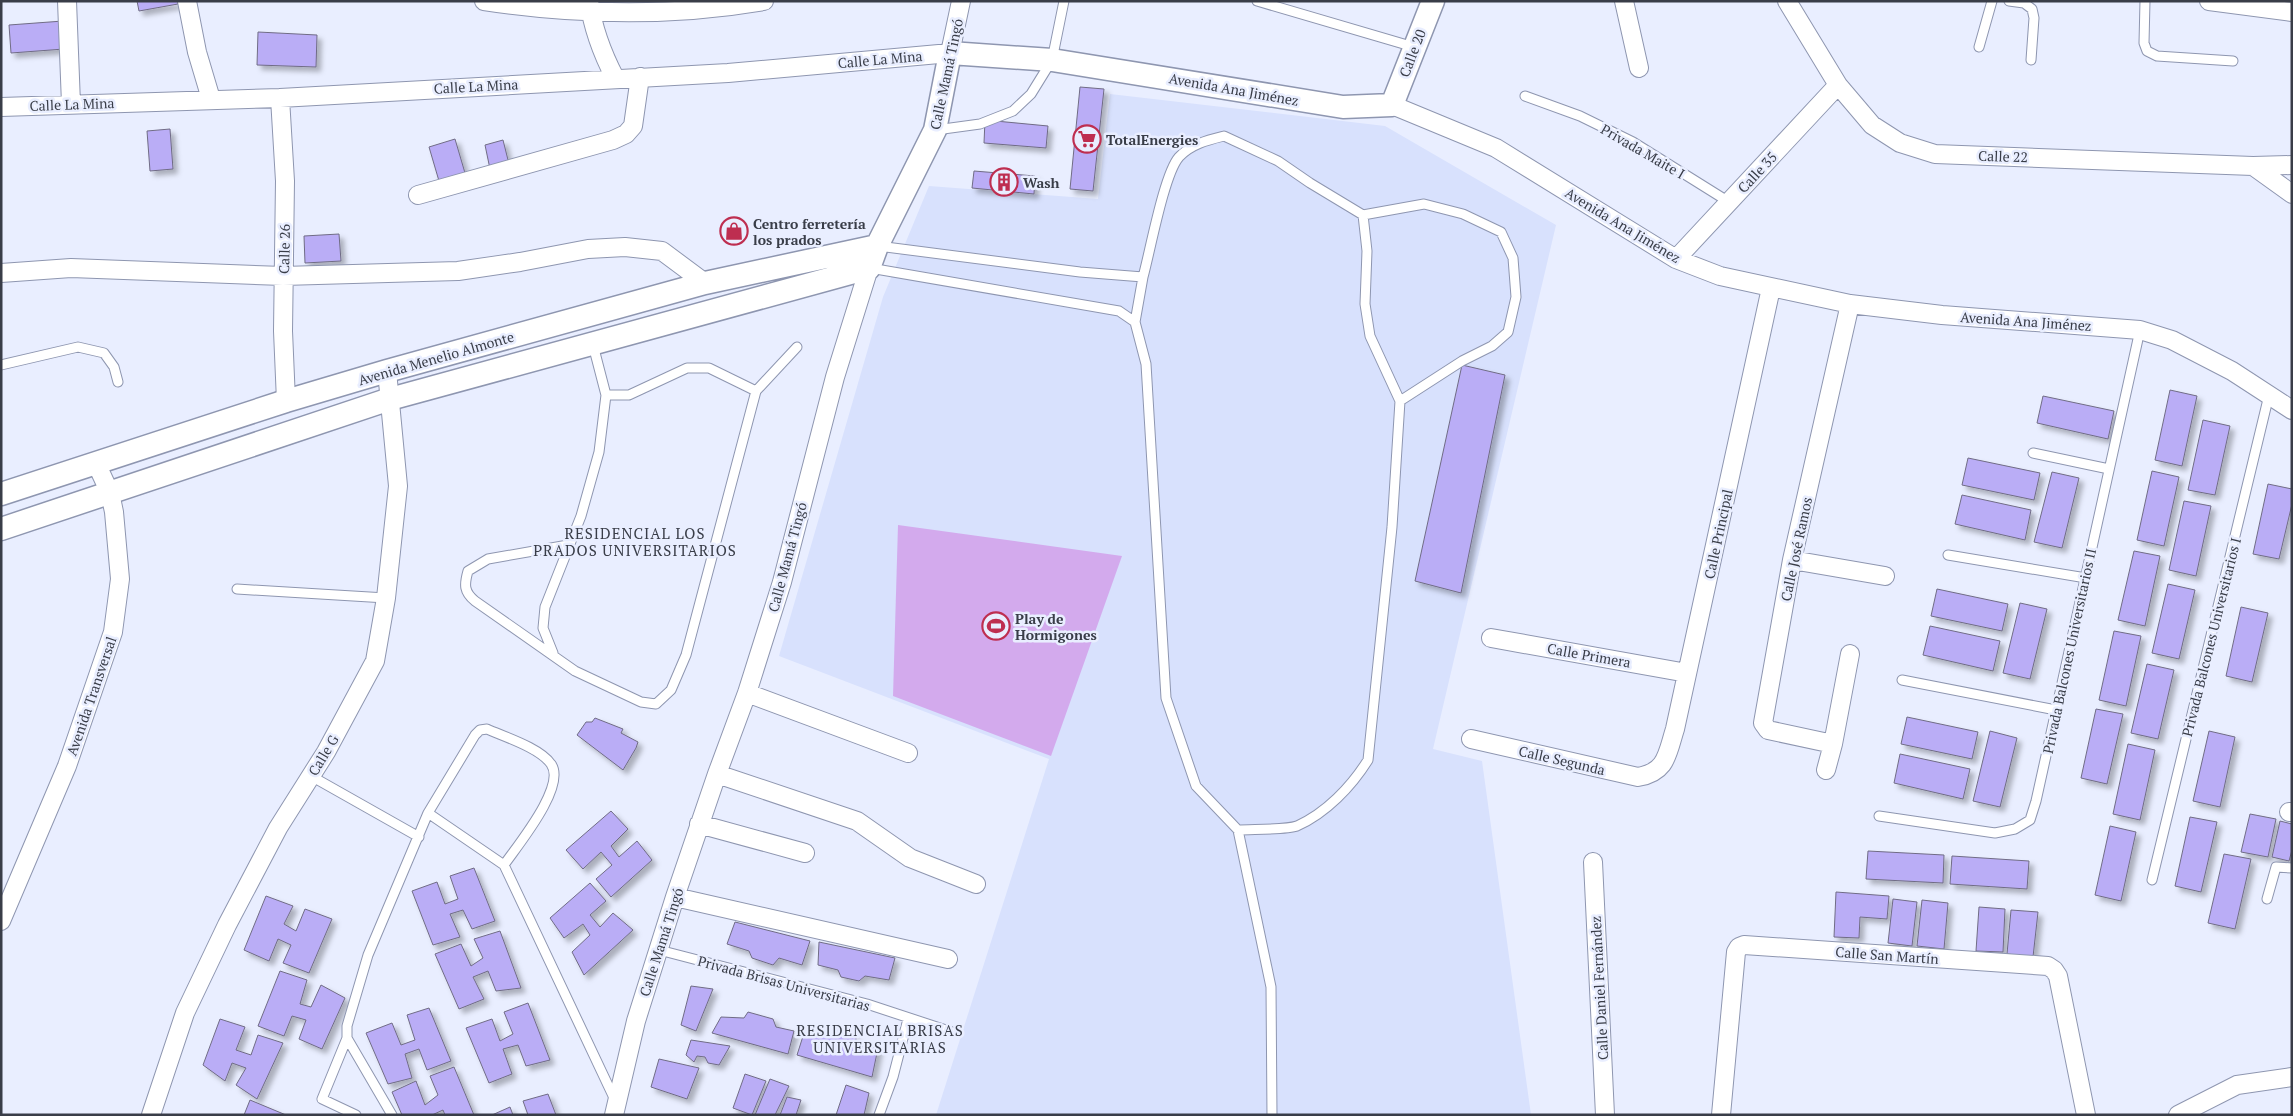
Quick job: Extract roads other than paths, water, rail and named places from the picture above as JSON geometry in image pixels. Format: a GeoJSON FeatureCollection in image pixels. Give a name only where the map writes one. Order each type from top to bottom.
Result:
{"type":"FeatureCollection","features":[{"type":"Feature","properties":{"kind":"street"},"geometry":{"type":"LineString","coordinates":[[67,1],[71,104]]}},
{"type":"Feature","properties":{"kind":"street"},"geometry":{"type":"LineString","coordinates":[[187,1],[197,52],[211,98]]}},
{"type":"Feature","properties":{"kind":"street"},"geometry":{"type":"LineString","coordinates":[[484,1],[526,7],[570,9],[590,7],[619,13],[706,10],[764,1]]}},
{"type":"Feature","properties":{"kind":"street","name":"Calle Mamá Tingó"},"geometry":{"type":"LineString","coordinates":[[615,1109],[636,1021],[675,897],[716,774],[747,693],[782,582],[835,377],[869,268],[935,130],[961,1]]}},
{"type":"Feature","properties":{"kind":"street","name":"Calle 20"},"geometry":{"type":"LineString","coordinates":[[1392,105],[1433,1]]}},
{"type":"Feature","properties":{"kind":"street"},"geometry":{"type":"LineString","coordinates":[[1624,1],[1639,68]]}},
{"type":"Feature","properties":{"kind":"street","name":"Calle 22"},"geometry":{"type":"LineString","coordinates":[[1787,1],[1838,85],[1872,125],[1900,143],[1935,154],[2253,166],[2292,165]]}},
{"type":"Feature","properties":{"kind":"street"},"geometry":{"type":"LineString","coordinates":[[2209,1],[2292,12]]}},
{"type":"Feature","properties":{"kind":"street"},"geometry":{"type":"LineString","coordinates":[[590,7],[600,49],[615,78]]}},
{"type":"Feature","properties":{"kind":"street","name":"Calle La Mina"},"geometry":{"type":"LineString","coordinates":[[1,107],[211,98],[280,98],[728,73],[950,53]]}},
{"type":"Feature","properties":{"kind":"street","name":"Avenida Ana Jiménez"},"geometry":{"type":"LineString","coordinates":[[950,53],[1052,60],[1343,106],[1392,105],[1496,148],[1676,259],[1720,276],[1850,304],[1942,315],[2140,330],[2172,340],[2232,371],[2292,410]]}},
{"type":"Feature","properties":{"kind":"street"},"geometry":{"type":"LineString","coordinates":[[418,195],[613,140],[626,134],[632,126],[640,78]]}},
{"type":"Feature","properties":{"kind":"street","name":"Calle 35"},"geometry":{"type":"LineString","coordinates":[[1676,259],[1838,85]]}},
{"type":"Feature","properties":{"kind":"street","name":"Calle 26"},"geometry":{"type":"LineString","coordinates":[[280,98],[285,181],[283,276],[286,401]]}},
{"type":"Feature","properties":{"kind":"street"},"geometry":{"type":"LineString","coordinates":[[2253,166],[2292,194]]}},
{"type":"Feature","properties":{"kind":"street","name":"Avenida Menelio Almonte"},"geometry":{"type":"LineString","coordinates":[[1,494],[286,401],[387,371],[704,283],[878,246]]}},
{"type":"Feature","properties":{"kind":"street"},"geometry":{"type":"LineString","coordinates":[[1,273],[71,268],[283,276],[458,271],[588,249],[625,248],[662,251],[704,283]]}},
{"type":"Feature","properties":{"kind":"street","name":"Avenida Menelio Almonte"},"geometry":{"type":"LineString","coordinates":[[1,529],[390,399],[592,342],[869,268]]}},
{"type":"Feature","properties":{"kind":"street","name":"Calle Principal"},"geometry":{"type":"LineString","coordinates":[[1653,774],[1665,762],[1675,729],[1771,288]]}},
{"type":"Feature","properties":{"kind":"street","name":"Calle José Ramos"},"geometry":{"type":"LineString","coordinates":[[1833,744],[1768,730],[1763,723],[1792,560],[1850,304]]}},
{"type":"Feature","properties":{"kind":"street","name":"Calle G"},"geometry":{"type":"LineString","coordinates":[[151,1115],[158,1089],[190,1004],[227,925],[278,828],[326,752],[375,661],[386,598],[398,486],[387,371]]}},
{"type":"Feature","properties":{"kind":"street","name":"Avenida Transversal"},"geometry":{"type":"LineString","coordinates":[[1,921],[67,766],[113,632],[120,578],[114,512],[110,493],[96,463]]}},
{"type":"Feature","properties":{"kind":"street"},"geometry":{"type":"LineString","coordinates":[[1792,560],[1885,576]]}},
{"type":"Feature","properties":{"kind":"street","name":"Calle Primera"},"geometry":{"type":"LineString","coordinates":[[1491,638],[1687,673]]}},
{"type":"Feature","properties":{"kind":"street"},"geometry":{"type":"LineString","coordinates":[[1826,770],[1833,744],[1850,654]]}},
{"type":"Feature","properties":{"kind":"street"},"geometry":{"type":"LineString","coordinates":[[747,693],[908,754]]}},
{"type":"Feature","properties":{"kind":"street","name":"Calle Segunda"},"geometry":{"type":"LineString","coordinates":[[1471,739],[1638,777],[1653,774]]}},
{"type":"Feature","properties":{"kind":"street"},"geometry":{"type":"LineString","coordinates":[[716,774],[857,821],[910,858],[976,884]]}},
{"type":"Feature","properties":{"kind":"street"},"geometry":{"type":"LineString","coordinates":[[700,824],[805,853]]}},
{"type":"Feature","properties":{"kind":"street","name":"Calle Daniel Fernández"},"geometry":{"type":"LineString","coordinates":[[1593,862],[1605,1115]]}},
{"type":"Feature","properties":{"kind":"street"},"geometry":{"type":"LineString","coordinates":[[675,897],[948,959]]}},
{"type":"Feature","properties":{"kind":"street","name":"Calle San Martín"},"geometry":{"type":"LineString","coordinates":[[1721,1115],[1736,952],[1739,947],[1744,945],[2048,966],[2058,976],[2086,1115]]}},
{"type":"Feature","properties":{"kind":"street"},"geometry":{"type":"LineString","coordinates":[[2178,1115],[2236,1085],[2292,1078]]}},
{"type":"Feature","properties":{"kind":"lane"},"geometry":{"type":"LineString","coordinates":[[935,130],[980,124],[1013,111],[1031,94],[1052,60],[1064,1]]}},
{"type":"Feature","properties":{"kind":"lane"},"geometry":{"type":"LineString","coordinates":[[1256,1],[1414,47]]}},
{"type":"Feature","properties":{"kind":"lane"},"geometry":{"type":"LineString","coordinates":[[1979,47],[1992,1]]}},
{"type":"Feature","properties":{"kind":"lane"},"geometry":{"type":"LineString","coordinates":[[2009,1],[2024,3],[2032,8],[2034,18],[2031,60]]}},
{"type":"Feature","properties":{"kind":"lane"},"geometry":{"type":"LineString","coordinates":[[2145,1],[2144,43],[2147,51],[2156,56],[2234,61]]}},
{"type":"Feature","properties":{"kind":"lane","name":"Privada Maite I"},"geometry":{"type":"LineString","coordinates":[[1525,96],[1580,116],[1633,142],[1729,202]]}},
{"type":"Feature","properties":{"kind":"lane"},"geometry":{"type":"LineString","coordinates":[[1272,1115],[1271,987],[1238,830],[1196,786],[1166,698],[1146,364],[1135,322],[1143,277],[1166,186],[1179,158],[1199,142],[1224,136],[1278,161],[1310,184],[1363,215],[1424,204],[1464,214],[1501,232],[1513,258],[1516,297],[1508,332],[1492,346],[1462,361],[1400,401]]}},
{"type":"Feature","properties":{"kind":"lane"},"geometry":{"type":"LineString","coordinates":[[1238,830],[1296,827],[1326,807],[1354,782],[1368,760],[1392,527],[1400,401],[1370,336],[1365,304],[1367,251],[1363,215]]}},
{"type":"Feature","properties":{"kind":"lane"},"geometry":{"type":"LineString","coordinates":[[878,246],[1062,270],[1143,277]]}},
{"type":"Feature","properties":{"kind":"lane"},"geometry":{"type":"LineString","coordinates":[[869,268],[1119,312],[1135,322]]}},
{"type":"Feature","properties":{"kind":"lane","name":"Privada Balcones Universitarios II"},"geometry":{"type":"LineString","coordinates":[[1879,816],[1995,833],[2015,829],[2030,820],[2036,801],[2140,330]]}},
{"type":"Feature","properties":{"kind":"lane"},"geometry":{"type":"LineString","coordinates":[[554,655],[543,628],[545,607],[581,516],[599,452],[606,395],[592,342]]}},
{"type":"Feature","properties":{"kind":"lane"},"geometry":{"type":"LineString","coordinates":[[1,365],[78,347],[104,353],[114,368],[118,382]]}},
{"type":"Feature","properties":{"kind":"lane"},"geometry":{"type":"LineString","coordinates":[[568,545],[488,559],[468,571],[465,590],[475,602],[575,671],[641,702],[656,704],[671,690],[686,655],[756,391],[797,347]]}},
{"type":"Feature","properties":{"kind":"lane"},"geometry":{"type":"LineString","coordinates":[[606,395],[629,395],[687,368],[709,368],[756,391]]}},
{"type":"Feature","properties":{"kind":"lane","name":"Privada Balcones Universitarios I"},"geometry":{"type":"LineString","coordinates":[[2152,880],[2269,395]]}},
{"type":"Feature","properties":{"kind":"lane"},"geometry":{"type":"LineString","coordinates":[[2033,453],[2109,469]]}},
{"type":"Feature","properties":{"kind":"lane"},"geometry":{"type":"LineString","coordinates":[[1948,555],[2086,578]]}},
{"type":"Feature","properties":{"kind":"lane"},"geometry":{"type":"LineString","coordinates":[[237,589],[386,598]]}},
{"type":"Feature","properties":{"kind":"lane"},"geometry":{"type":"LineString","coordinates":[[1902,680],[2056,710]]}},
{"type":"Feature","properties":{"kind":"lane"},"geometry":{"type":"LineString","coordinates":[[356,1115],[322,1099],[347,1038],[347,1026],[368,956],[428,813],[480,730],[487,729],[538,752],[551,764],[554,773],[546,803],[504,866]]}},
{"type":"Feature","properties":{"kind":"lane"},"geometry":{"type":"LineString","coordinates":[[311,776],[419,837]]}},
{"type":"Feature","properties":{"kind":"lane"},"geometry":{"type":"LineString","coordinates":[[428,813],[504,866],[615,1109]]}},
{"type":"Feature","properties":{"kind":"lane"},"geometry":{"type":"LineString","coordinates":[[2267,899],[2276,866],[2292,868]]}},
{"type":"Feature","properties":{"kind":"lane","name":"Privada Brisas Universitarias"},"geometry":{"type":"LineString","coordinates":[[659,950],[867,1004],[952,1032]]}},
{"type":"Feature","properties":{"kind":"lane"},"geometry":{"type":"LineString","coordinates":[[879,1115],[893,1077],[908,1019]]}},
{"type":"Feature","properties":{"kind":"lane"},"geometry":{"type":"LineString","coordinates":[[347,1038],[392,1115]]}},
{"type":"Feature","properties":{"kind":"place","name":"TotalEnergies"},"geometry":{"type":"Point","coordinates":[1087,139]}},
{"type":"Feature","properties":{"kind":"place","name":"Wash"},"geometry":{"type":"Point","coordinates":[1004,182]}},
{"type":"Feature","properties":{"kind":"place","name":"Centro ferretería los prados"},"geometry":{"type":"Point","coordinates":[734,231]}},
{"type":"Feature","properties":{"kind":"place","name":"Play de Hormigones"},"geometry":{"type":"Point","coordinates":[996,626]}},
{"type":"Feature","properties":{"kind":"district","name":"RESIDENCIAL LOS PRADOS UNIVERSITARIOS"},"geometry":{"type":"Point","coordinates":[635,542]}},
{"type":"Feature","properties":{"kind":"district","name":"RESIDENCIAL BRISAS UNIVERSITARIAS"},"geometry":{"type":"Point","coordinates":[880,1038]}}]}
